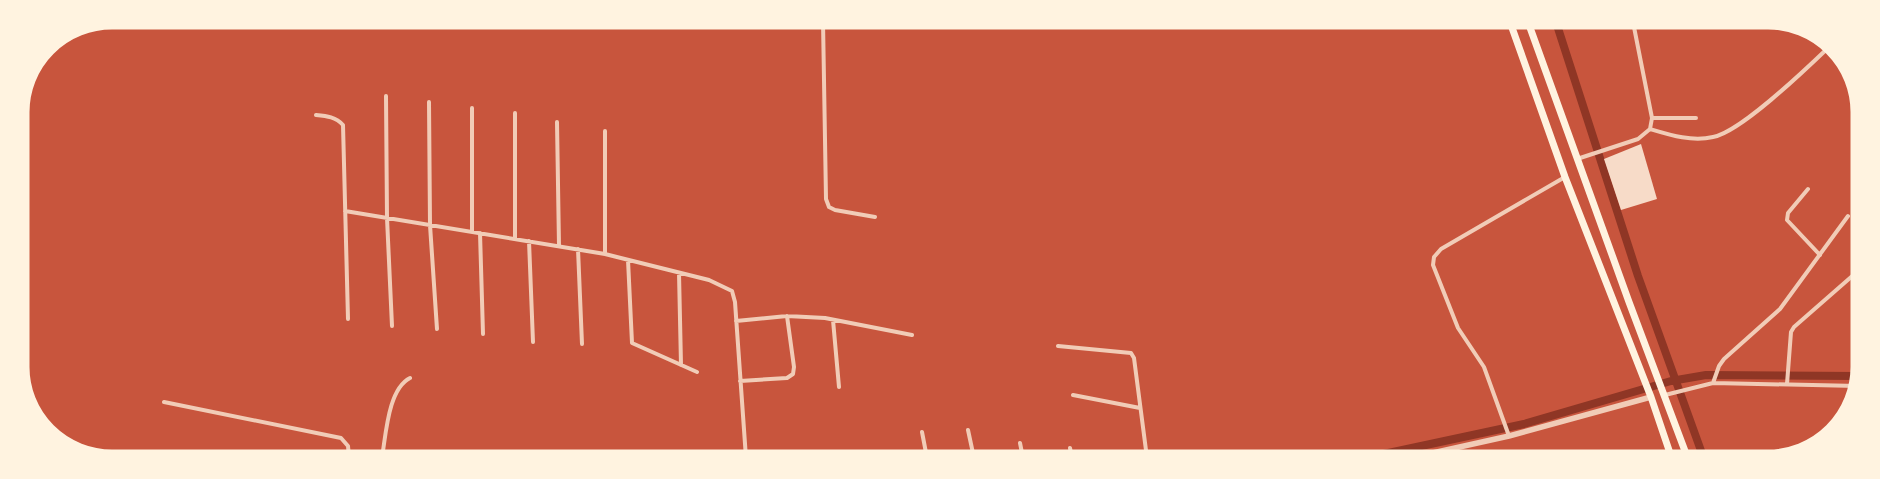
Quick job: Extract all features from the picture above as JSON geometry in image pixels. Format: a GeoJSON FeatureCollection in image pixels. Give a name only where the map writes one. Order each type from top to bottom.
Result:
{"type":"FeatureCollection","features":[{"type":"Feature","properties":{"kind":"main road"},"geometry":{"type":"LineString","coordinates":[[1512,27],[1565,177],[1641,371],[1670,452]]}},
{"type":"Feature","properties":{"kind":"main road"},"geometry":{"type":"LineString","coordinates":[[1530,27],[1580,158],[1652,364],[1661,387],[1668,395],[1686,452]]}},
{"type":"Feature","properties":{"kind":"street"},"geometry":{"type":"LineString","coordinates":[[823,27],[826,199],[829,206],[834,210],[875,217]]}},
{"type":"Feature","properties":{"kind":"street"},"geometry":{"type":"LineString","coordinates":[[1580,158],[1638,138],[1650,129],[1652,118],[1634,27]]}},
{"type":"Feature","properties":{"kind":"street"},"geometry":{"type":"LineString","coordinates":[[1650,129],[1671,136],[1697,138],[1713,138],[1724,134],[1746,120],[1826,50]]}},
{"type":"Feature","properties":{"kind":"street"},"geometry":{"type":"LineString","coordinates":[[386,96],[387,218],[392,326]]}},
{"type":"Feature","properties":{"kind":"street"},"geometry":{"type":"LineString","coordinates":[[429,102],[430,225],[437,329]]}},
{"type":"Feature","properties":{"kind":"street"},"geometry":{"type":"LineString","coordinates":[[472,108],[472,232]]}},
{"type":"Feature","properties":{"kind":"street"},"geometry":{"type":"LineString","coordinates":[[515,113],[515,239]]}},
{"type":"Feature","properties":{"kind":"street"},"geometry":{"type":"LineString","coordinates":[[316,115],[331,117],[338,120],[343,125],[348,319]]}},
{"type":"Feature","properties":{"kind":"street"},"geometry":{"type":"LineString","coordinates":[[1652,118],[1696,118]]}},
{"type":"Feature","properties":{"kind":"street"},"geometry":{"type":"LineString","coordinates":[[557,122],[559,246]]}},
{"type":"Feature","properties":{"kind":"street"},"geometry":{"type":"LineString","coordinates":[[605,131],[605,254]]}},
{"type":"Feature","properties":{"kind":"street"},"geometry":{"type":"LineString","coordinates":[[1508,433],[1484,367],[1458,328],[1433,265],[1434,257],[1441,249],[1565,177]]}},
{"type":"Feature","properties":{"kind":"street"},"geometry":{"type":"LineString","coordinates":[[1808,189],[1788,212],[1787,220],[1820,255]]}},
{"type":"Feature","properties":{"kind":"street"},"geometry":{"type":"LineString","coordinates":[[345,211],[605,254],[709,280],[732,291],[735,302],[746,452]]}},
{"type":"Feature","properties":{"kind":"street"},"geometry":{"type":"LineString","coordinates":[[1713,383],[1719,366],[1724,359],[1780,309],[1848,216]]}},
{"type":"Feature","properties":{"kind":"street"},"geometry":{"type":"LineString","coordinates":[[480,233],[483,334]]}},
{"type":"Feature","properties":{"kind":"street"},"geometry":{"type":"LineString","coordinates":[[529,241],[533,342]]}},
{"type":"Feature","properties":{"kind":"street"},"geometry":{"type":"LineString","coordinates":[[578,249],[582,344]]}},
{"type":"Feature","properties":{"kind":"street"},"geometry":{"type":"LineString","coordinates":[[628,260],[632,343],[697,372]]}},
{"type":"Feature","properties":{"kind":"street"},"geometry":{"type":"LineString","coordinates":[[679,273],[681,365]]}},
{"type":"Feature","properties":{"kind":"street"},"geometry":{"type":"LineString","coordinates":[[1787,382],[1791,332],[1794,327],[1853,275]]}},
{"type":"Feature","properties":{"kind":"street"},"geometry":{"type":"LineString","coordinates":[[736,321],[788,316],[833,320],[912,335]]}},
{"type":"Feature","properties":{"kind":"street"},"geometry":{"type":"LineString","coordinates":[[740,381],[787,378],[793,374],[794,367],[788,316]]}},
{"type":"Feature","properties":{"kind":"street"},"geometry":{"type":"LineString","coordinates":[[833,320],[839,387]]}},
{"type":"Feature","properties":{"kind":"street"},"geometry":{"type":"LineString","coordinates":[[1058,346],[1131,353],[1134,358],[1146,452]]}},
{"type":"Feature","properties":{"kind":"street"},"geometry":{"type":"LineString","coordinates":[[383,452],[390,410],[395,395],[405,381],[410,378]]}},
{"type":"Feature","properties":{"kind":"street"},"geometry":{"type":"LineString","coordinates":[[1668,395],[1713,383],[1787,382],[1851,386]]}},
{"type":"Feature","properties":{"kind":"street"},"geometry":{"type":"LineString","coordinates":[[1073,395],[1140,408]]}},
{"type":"Feature","properties":{"kind":"street"},"geometry":{"type":"LineString","coordinates":[[1434,452],[1650,395]]}},
{"type":"Feature","properties":{"kind":"street"},"geometry":{"type":"LineString","coordinates":[[164,402],[341,438],[348,446],[349,452]]}},
{"type":"Feature","properties":{"kind":"street"},"geometry":{"type":"LineString","coordinates":[[968,430],[973,452]]}},
{"type":"Feature","properties":{"kind":"street"},"geometry":{"type":"LineString","coordinates":[[922,432],[926,452]]}},
{"type":"Feature","properties":{"kind":"street"},"geometry":{"type":"LineString","coordinates":[[1020,442],[1022,452]]}},
{"type":"Feature","properties":{"kind":"street"},"geometry":{"type":"LineString","coordinates":[[1070,448],[1071,452]]}},
{"type":"Feature","properties":{"kind":"building"},"geometry":{"type":"Polygon","coordinates":[[[1641,144],[1657,199],[1621,210],[1604,159],[1641,144]]]}},
{"type":"Feature","properties":{"kind":"waterway"},"geometry":{"type":"LineString","coordinates":[[1558,27],[1638,276],[1701,452]]}},
{"type":"Feature","properties":{"kind":"waterway"},"geometry":{"type":"LineString","coordinates":[[1393,452],[1524,424],[1671,381],[1706,375],[1852,376]]}}]}
